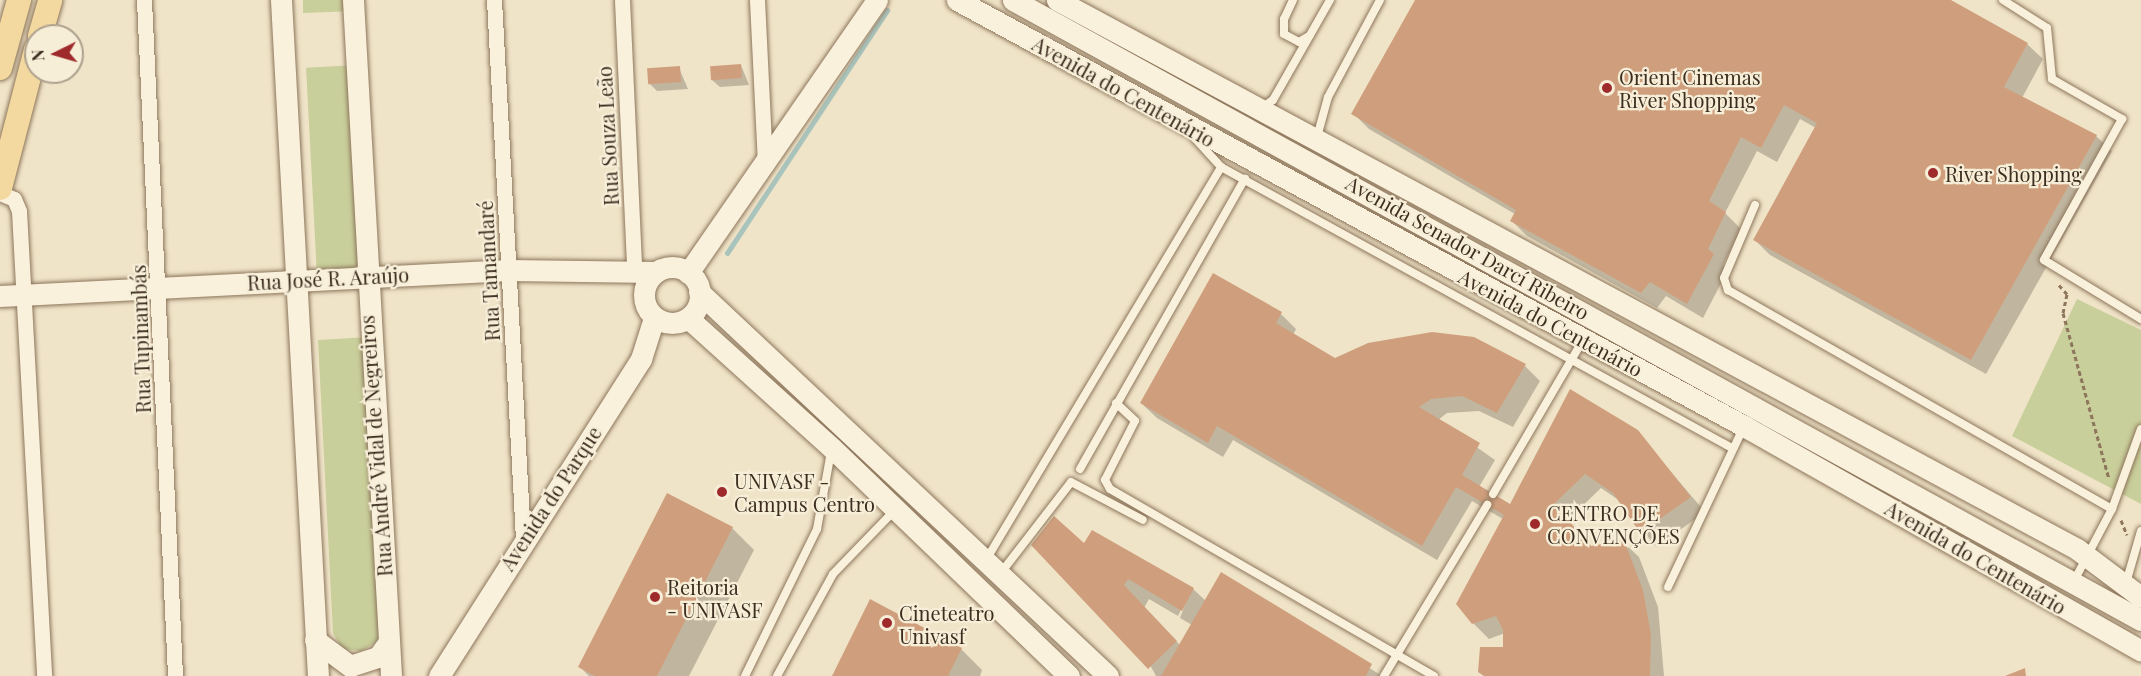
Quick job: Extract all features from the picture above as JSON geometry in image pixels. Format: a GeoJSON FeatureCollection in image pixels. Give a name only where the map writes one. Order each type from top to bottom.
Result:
{"type":"FeatureCollection","features":[{"type":"Feature","properties":{"kind":"main road"},"geometry":{"type":"LineString","coordinates":[[0,68],[19,0]]}},
{"type":"Feature","properties":{"kind":"main road"},"geometry":{"type":"LineString","coordinates":[[43,24],[50,0]]}},
{"type":"Feature","properties":{"kind":"main road"},"geometry":{"type":"LineString","coordinates":[[281,0],[318,676]]}},
{"type":"Feature","properties":{"kind":"main road","name":"Rua André Vidal de Negreiros"},"geometry":{"type":"LineString","coordinates":[[353,0],[365,276],[391,676]]}},
{"type":"Feature","properties":{"kind":"main road","name":"Avenida do Centenário"},"geometry":{"type":"LineString","coordinates":[[957,0],[1744,426],[2141,651]]}},
{"type":"Feature","properties":{"kind":"main road","name":"Avenida Senador Darcí Ribeiro"},"geometry":{"type":"LineString","coordinates":[[1013,0],[1481,254],[2141,620]]}},
{"type":"Feature","properties":{"kind":"main road"},"geometry":{"type":"LineString","coordinates":[[1058,0],[1317,137],[1744,374],[2087,555],[2134,589]]}},
{"type":"Feature","properties":{"kind":"main road"},"geometry":{"type":"LineString","coordinates":[[688,273],[765,168],[876,3]]}},
{"type":"Feature","properties":{"kind":"main road"},"geometry":{"type":"LineString","coordinates":[[0,188],[27,84]]}},
{"type":"Feature","properties":{"kind":"main road"},"geometry":{"type":"LineString","coordinates":[[1475,224],[1481,254]]}},
{"type":"Feature","properties":{"kind":"main road"},"geometry":{"type":"LineString","coordinates":[[699,292],[688,318],[671,324],[654,318],[644,292],[656,272],[672,267],[688,273],[699,292],[1108,676]]}},
{"type":"Feature","properties":{"kind":"main road","name":"Rua José R. Araújo"},"geometry":{"type":"LineString","coordinates":[[0,296],[159,286],[509,270],[634,269],[656,272]]}},
{"type":"Feature","properties":{"kind":"main road","name":"Avenida do Parque"},"geometry":{"type":"LineString","coordinates":[[439,676],[523,539],[641,359],[654,318]]}},
{"type":"Feature","properties":{"kind":"main road"},"geometry":{"type":"LineString","coordinates":[[688,318],[832,448],[1069,676]]}},
{"type":"Feature","properties":{"kind":"main road"},"geometry":{"type":"LineString","coordinates":[[315,640],[350,666],[378,657],[388,643]]}},
{"type":"Feature","properties":{"kind":"street","name":"Rua Tupinambás"},"geometry":{"type":"LineString","coordinates":[[144,0],[159,286],[175,676]]}},
{"type":"Feature","properties":{"kind":"street","name":"Rua Tamandaré"},"geometry":{"type":"LineString","coordinates":[[494,0],[523,539]]}},
{"type":"Feature","properties":{"kind":"street","name":"Rua Souza Leão"},"geometry":{"type":"LineString","coordinates":[[622,0],[634,269]]}},
{"type":"Feature","properties":{"kind":"street"},"geometry":{"type":"LineString","coordinates":[[757,0],[765,168]]}},
{"type":"Feature","properties":{"kind":"street"},"geometry":{"type":"LineString","coordinates":[[0,193],[14,199],[19,212],[44,676]]}},
{"type":"Feature","properties":{"kind":"lane"},"geometry":{"type":"LineString","coordinates":[[1293,0],[1284,19],[1284,34],[1299,42],[1310,35]]}},
{"type":"Feature","properties":{"kind":"lane"},"geometry":{"type":"LineString","coordinates":[[1261,108],[1273,99],[1330,0]]}},
{"type":"Feature","properties":{"kind":"lane"},"geometry":{"type":"LineString","coordinates":[[1317,137],[1328,97],[1380,0]]}},
{"type":"Feature","properties":{"kind":"lane"},"geometry":{"type":"LineString","coordinates":[[2003,0],[2047,28],[2052,79],[2122,119],[2044,260],[2141,319]]}},
{"type":"Feature","properties":{"kind":"lane"},"geometry":{"type":"LineString","coordinates":[[1182,123],[1221,167],[1732,448]]}},
{"type":"Feature","properties":{"kind":"lane"},"geometry":{"type":"LineString","coordinates":[[992,568],[1221,167]]}},
{"type":"Feature","properties":{"kind":"lane"},"geometry":{"type":"LineString","coordinates":[[1080,469],[1245,179]]}},
{"type":"Feature","properties":{"kind":"lane"},"geometry":{"type":"LineString","coordinates":[[1755,205],[1724,278],[1728,290],[2112,509]]}},
{"type":"Feature","properties":{"kind":"lane"},"geometry":{"type":"LineString","coordinates":[[1493,494],[1583,339]]}},
{"type":"Feature","properties":{"kind":"lane"},"geometry":{"type":"LineString","coordinates":[[1116,403],[1135,421],[1105,480],[1110,489],[1434,676]]}},
{"type":"Feature","properties":{"kind":"lane"},"geometry":{"type":"LineString","coordinates":[[1668,587],[1732,448],[1756,406]]}},
{"type":"Feature","properties":{"kind":"lane"},"geometry":{"type":"LineString","coordinates":[[2073,582],[2112,509],[2141,429]]}},
{"type":"Feature","properties":{"kind":"lane"},"geometry":{"type":"LineString","coordinates":[[745,676],[817,529],[832,448]]}},
{"type":"Feature","properties":{"kind":"lane"},"geometry":{"type":"LineString","coordinates":[[992,568],[1071,482],[1143,520]]}},
{"type":"Feature","properties":{"kind":"lane"},"geometry":{"type":"LineString","coordinates":[[1384,676],[1487,505]]}},
{"type":"Feature","properties":{"kind":"lane"},"geometry":{"type":"LineString","coordinates":[[777,676],[833,574],[896,509]]}},
{"type":"Feature","properties":{"kind":"lane"},"geometry":{"type":"LineString","coordinates":[[2116,606],[2134,589],[2136,544],[2141,531]]}},
{"type":"Feature","properties":{"kind":"path"},"geometry":{"type":"LineString","coordinates":[[2053,277],[2067,294],[2063,313],[2125,533],[2136,544]]}},
{"type":"Feature","properties":{"kind":"green space"},"geometry":{"type":"Polygon","coordinates":[[[303,0],[354,0],[355,11],[303,13],[303,0]]]}},
{"type":"Feature","properties":{"kind":"green space"},"geometry":{"type":"Polygon","coordinates":[[[357,65],[368,268],[317,270],[306,68],[357,65]]]}},
{"type":"Feature","properties":{"kind":"green space"},"geometry":{"type":"Polygon","coordinates":[[[2077,299],[2141,330],[2141,504],[2012,436],[2077,299]]]}},
{"type":"Feature","properties":{"kind":"green space"},"geometry":{"type":"Polygon","coordinates":[[[370,337],[383,628],[376,642],[361,651],[342,649],[333,633],[318,340],[370,337]]]}},
{"type":"Feature","properties":{"kind":"building","name":"River Shopping"},"geometry":{"type":"Polygon","coordinates":[[[1415,0],[1951,0],[2028,43],[2004,87],[2097,135],[1971,360],[1753,240],[1817,123],[1784,105],[1761,148],[1741,137],[1709,201],[1726,212],[1708,249],[1714,254],[1687,304],[1650,282],[1641,293],[1510,221],[1516,210],[1351,114],[1415,0]]]}},
{"type":"Feature","properties":{"kind":"building"},"geometry":{"type":"Polygon","coordinates":[[[741,64],[742,78],[711,80],[710,66],[741,64]]]}},
{"type":"Feature","properties":{"kind":"building"},"geometry":{"type":"Polygon","coordinates":[[[680,66],[681,82],[648,84],[647,68],[680,66]]]}},
{"type":"Feature","properties":{"kind":"building"},"geometry":{"type":"Polygon","coordinates":[[[1213,273],[1282,312],[1276,323],[1335,358],[1368,343],[1432,332],[1474,337],[1526,364],[1497,413],[1462,396],[1431,399],[1419,407],[1480,443],[1462,475],[1510,504],[1570,389],[1638,430],[1691,497],[1640,533],[1613,493],[1585,474],[1554,504],[1591,546],[1624,540],[1643,590],[1651,635],[1650,676],[1484,676],[1478,672],[1480,647],[1503,647],[1503,630],[1496,616],[1472,624],[1456,604],[1504,515],[1456,487],[1422,546],[1217,426],[1208,443],[1140,403],[1213,273]]]}},
{"type":"Feature","properties":{"kind":"building","name":"Reitoria - UNIVASF"},"geometry":{"type":"Polygon","coordinates":[[[667,493],[733,527],[657,676],[595,676],[578,667],[667,493]]]}},
{"type":"Feature","properties":{"kind":"building"},"geometry":{"type":"Polygon","coordinates":[[[1054,516],[1084,543],[1092,530],[1194,588],[1182,611],[1128,579],[1124,585],[1177,641],[1148,669],[1031,545],[1054,516]]]}},
{"type":"Feature","properties":{"kind":"building"},"geometry":{"type":"Polygon","coordinates":[[[1221,572],[1372,664],[1366,676],[1161,676],[1221,572]]]}},
{"type":"Feature","properties":{"kind":"building","name":"Cineteatro Univasf"},"geometry":{"type":"Polygon","coordinates":[[[870,599],[962,648],[948,676],[832,676],[870,599]]]}},
{"type":"Feature","properties":{"kind":"building"},"geometry":{"type":"Polygon","coordinates":[[[2025,668],[2026,676],[2005,676],[2025,668]]]}},
{"type":"Feature","properties":{"kind":"waterway"},"geometry":{"type":"LineString","coordinates":[[727,253],[887,10]]}},
{"type":"Feature","properties":{"kind":"place","name":"Orient Cinemas River Shopping"},"geometry":{"type":"Point","coordinates":[1607,88]}},
{"type":"Feature","properties":{"kind":"place","name":"River Shopping"},"geometry":{"type":"Point","coordinates":[1933,173]}},
{"type":"Feature","properties":{"kind":"place","name":"UNIVASF - Campus Centro"},"geometry":{"type":"Point","coordinates":[722,492]}},
{"type":"Feature","properties":{"kind":"place","name":"CENTRO DE CONVENÇÕES"},"geometry":{"type":"Point","coordinates":[1535,524]}},
{"type":"Feature","properties":{"kind":"place","name":"Reitoria - UNIVASF"},"geometry":{"type":"Point","coordinates":[655,597]}},
{"type":"Feature","properties":{"kind":"place","name":"Cineteatro Univasf"},"geometry":{"type":"Point","coordinates":[887,623]}}]}
